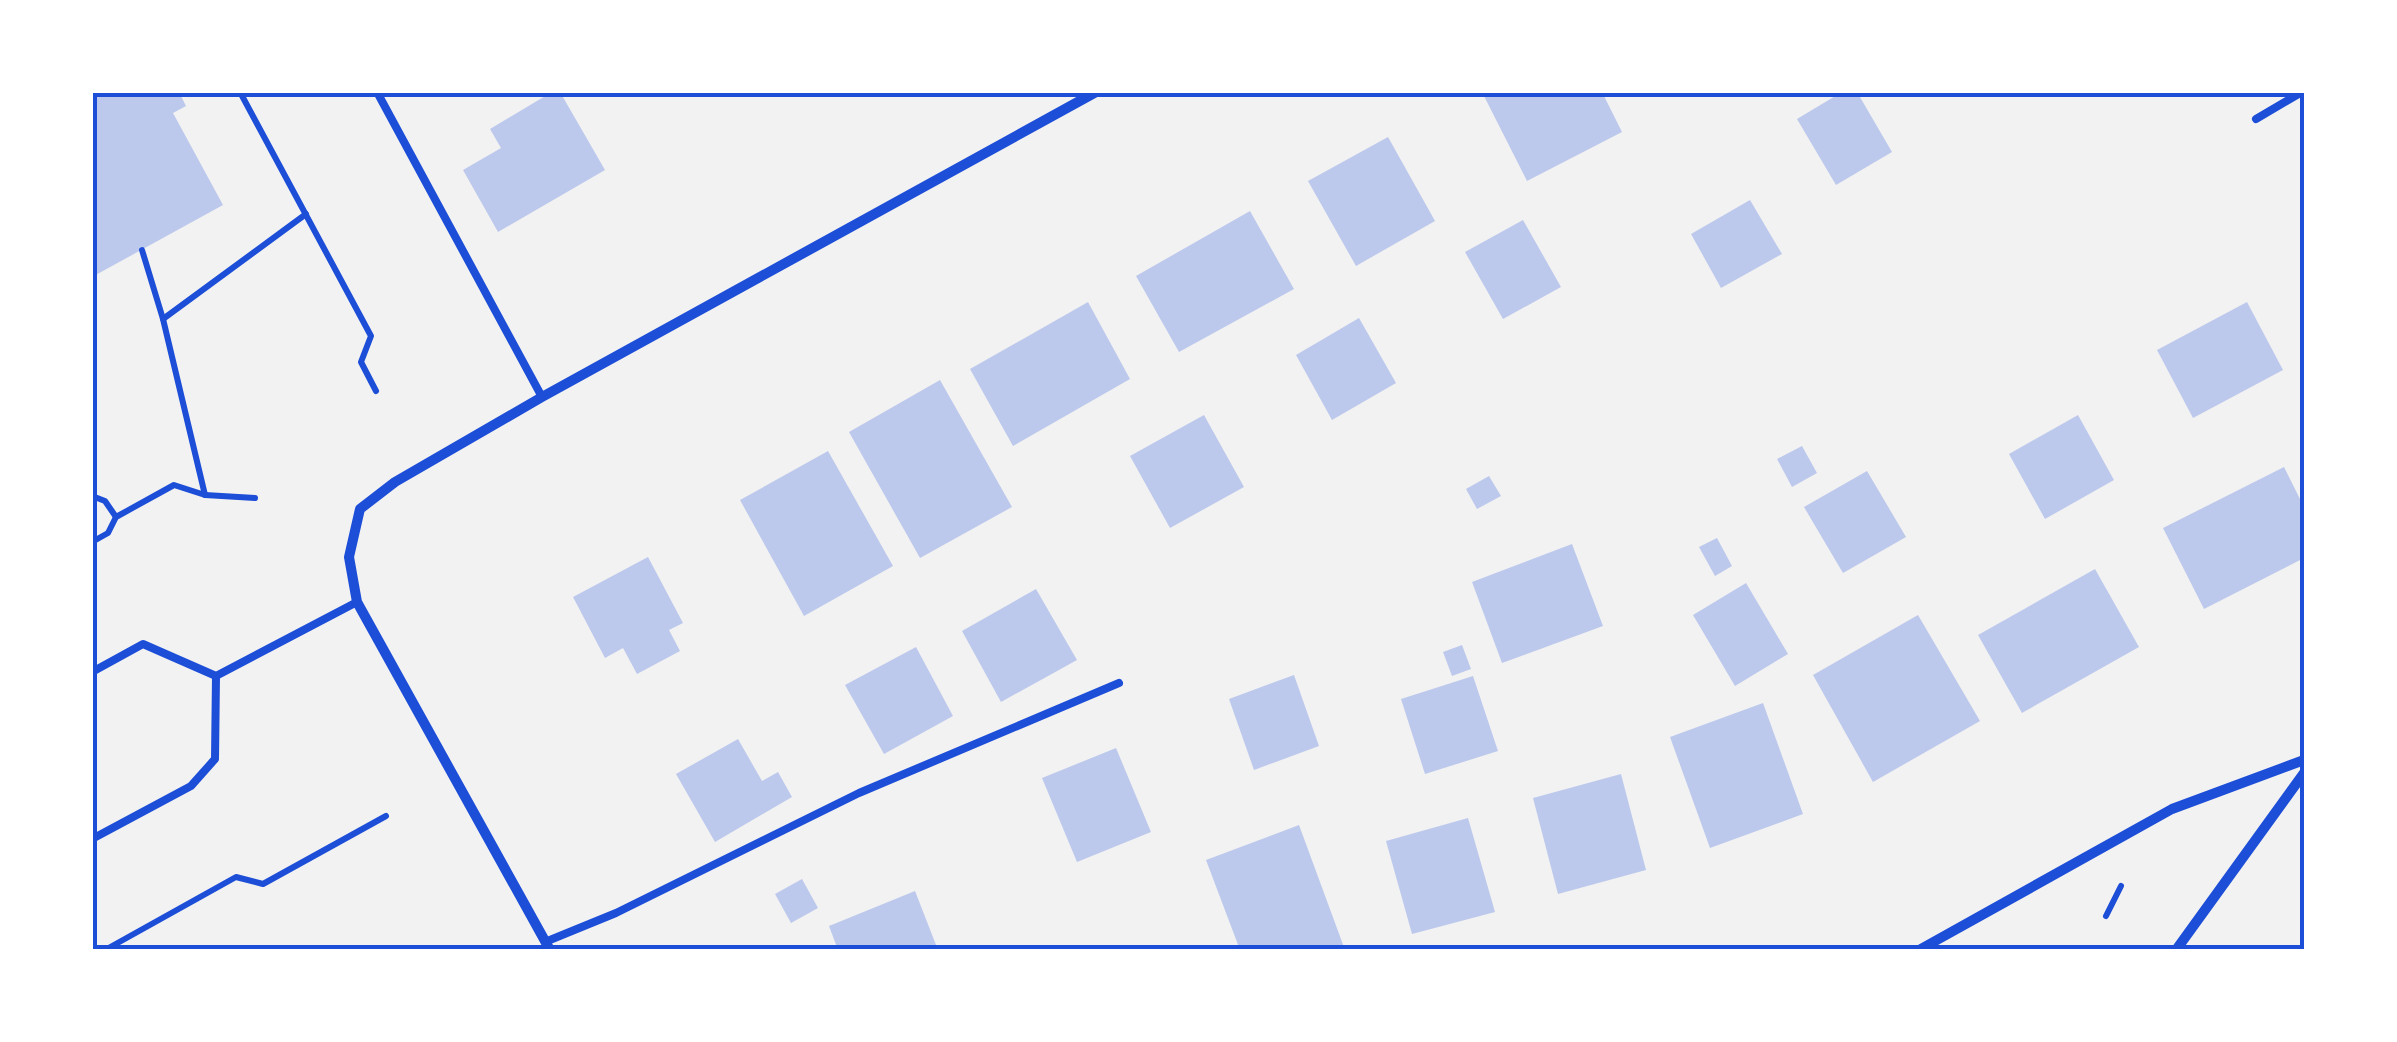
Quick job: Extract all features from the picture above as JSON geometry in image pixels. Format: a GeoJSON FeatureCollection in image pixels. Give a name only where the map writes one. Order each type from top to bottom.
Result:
{"type":"FeatureCollection","features":[{"type":"Feature","properties":{"kind":"street"},"geometry":{"type":"LineString","coordinates":[[547,946],[357,602],[349,556],[360,509],[395,482],[542,397],[1096,92]]}},
{"type":"Feature","properties":{"kind":"street"},"geometry":{"type":"LineString","coordinates":[[1918,950],[2172,810],[2304,760]]}},
{"type":"Feature","properties":{"kind":"street"},"geometry":{"type":"LineString","coordinates":[[2176,950],[2304,773]]}},
{"type":"Feature","properties":{"kind":"lane"},"geometry":{"type":"LineString","coordinates":[[378,92],[542,397]]}},
{"type":"Feature","properties":{"kind":"lane"},"geometry":{"type":"LineString","coordinates":[[2256,119],[2302,92]]}},
{"type":"Feature","properties":{"kind":"lane"},"geometry":{"type":"LineString","coordinates":[[216,676],[357,602]]}},
{"type":"Feature","properties":{"kind":"lane"},"geometry":{"type":"LineString","coordinates":[[92,672],[143,644],[216,676]]}},
{"type":"Feature","properties":{"kind":"lane"},"geometry":{"type":"LineString","coordinates":[[92,839],[191,786],[215,759],[216,676]]}},
{"type":"Feature","properties":{"kind":"lane"},"geometry":{"type":"LineString","coordinates":[[547,946],[858,793],[1119,684]]}},
{"type":"Feature","properties":{"kind":"path"},"geometry":{"type":"LineString","coordinates":[[240,92],[371,336],[362,362],[376,391]]}},
{"type":"Feature","properties":{"kind":"path"},"geometry":{"type":"LineString","coordinates":[[163,319],[306,214]]}},
{"type":"Feature","properties":{"kind":"path"},"geometry":{"type":"LineString","coordinates":[[142,250],[206,494]]}},
{"type":"Feature","properties":{"kind":"path"},"geometry":{"type":"LineString","coordinates":[[92,542],[108,533],[116,517],[174,485],[206,494],[256,498]]}},
{"type":"Feature","properties":{"kind":"path"},"geometry":{"type":"LineString","coordinates":[[92,496],[105,500],[116,517]]}},
{"type":"Feature","properties":{"kind":"path"},"geometry":{"type":"LineString","coordinates":[[105,950],[236,877],[263,884],[386,816]]}},
{"type":"Feature","properties":{"kind":"path"},"geometry":{"type":"LineString","coordinates":[[2106,916],[2120,886],[2133,880]]}},
{"type":"Feature","properties":{"kind":"building"},"geometry":{"type":"Polygon","coordinates":[[[92,92],[179,92],[186,106],[173,113],[223,205],[92,277],[92,92]]]}},
{"type":"Feature","properties":{"kind":"building"},"geometry":{"type":"Polygon","coordinates":[[[552,92],[560,92],[605,170],[498,232],[463,170],[501,148],[490,129],[552,92]]]}},
{"type":"Feature","properties":{"kind":"building"},"geometry":{"type":"Polygon","coordinates":[[[1492,92],[1602,92],[1622,132],[1527,181],[1484,96],[1492,92]]]}},
{"type":"Feature","properties":{"kind":"building"},"geometry":{"type":"Polygon","coordinates":[[[1842,92],[1857,92],[1892,152],[1836,185],[1797,119],[1842,92]]]}},
{"type":"Feature","properties":{"kind":"building"},"geometry":{"type":"Polygon","coordinates":[[[1388,137],[1435,221],[1356,266],[1308,181],[1388,137]]]}},
{"type":"Feature","properties":{"kind":"building"},"geometry":{"type":"Polygon","coordinates":[[[1750,200],[1782,254],[1721,288],[1691,234],[1750,200]]]}},
{"type":"Feature","properties":{"kind":"building"},"geometry":{"type":"Polygon","coordinates":[[[1250,211],[1294,289],[1179,352],[1136,276],[1250,211]]]}},
{"type":"Feature","properties":{"kind":"building"},"geometry":{"type":"Polygon","coordinates":[[[1523,220],[1561,287],[1503,319],[1465,252],[1523,220]]]}},
{"type":"Feature","properties":{"kind":"building"},"geometry":{"type":"Polygon","coordinates":[[[1088,302],[1130,379],[1013,446],[970,369],[1088,302]]]}},
{"type":"Feature","properties":{"kind":"building"},"geometry":{"type":"Polygon","coordinates":[[[2247,302],[2283,370],[2193,418],[2157,350],[2247,302]]]}},
{"type":"Feature","properties":{"kind":"building"},"geometry":{"type":"Polygon","coordinates":[[[1359,318],[1396,383],[1332,420],[1296,355],[1359,318]]]}},
{"type":"Feature","properties":{"kind":"building"},"geometry":{"type":"Polygon","coordinates":[[[940,380],[1012,507],[920,558],[849,432],[940,380]]]}},
{"type":"Feature","properties":{"kind":"building"},"geometry":{"type":"Polygon","coordinates":[[[1204,415],[1244,487],[1170,528],[1130,456],[1204,415]]]}},
{"type":"Feature","properties":{"kind":"building"},"geometry":{"type":"Polygon","coordinates":[[[2078,415],[2114,480],[2045,519],[2009,454],[2078,415]]]}},
{"type":"Feature","properties":{"kind":"building"},"geometry":{"type":"Polygon","coordinates":[[[1802,446],[1817,473],[1792,487],[1777,459],[1802,446]]]}},
{"type":"Feature","properties":{"kind":"building"},"geometry":{"type":"Polygon","coordinates":[[[828,451],[893,566],[804,616],[740,500],[828,451]]]}},
{"type":"Feature","properties":{"kind":"building"},"geometry":{"type":"Polygon","coordinates":[[[2284,467],[2304,507],[2304,558],[2204,609],[2163,528],[2284,467]]]}},
{"type":"Feature","properties":{"kind":"building"},"geometry":{"type":"Polygon","coordinates":[[[1867,471],[1906,537],[1843,573],[1804,507],[1867,471]]]}},
{"type":"Feature","properties":{"kind":"building"},"geometry":{"type":"Polygon","coordinates":[[[1489,476],[1501,496],[1477,509],[1466,489],[1489,476]]]}},
{"type":"Feature","properties":{"kind":"building"},"geometry":{"type":"Polygon","coordinates":[[[1717,538],[1732,566],[1715,576],[1699,547],[1717,538]]]}},
{"type":"Feature","properties":{"kind":"building"},"geometry":{"type":"Polygon","coordinates":[[[1572,544],[1603,626],[1502,663],[1472,582],[1572,544]]]}},
{"type":"Feature","properties":{"kind":"building"},"geometry":{"type":"Polygon","coordinates":[[[648,557],[683,623],[669,630],[680,651],[637,674],[623,648],[605,658],[573,597],[648,557]]]}},
{"type":"Feature","properties":{"kind":"building"},"geometry":{"type":"Polygon","coordinates":[[[2095,569],[2139,647],[2022,713],[1978,635],[2095,569]]]}},
{"type":"Feature","properties":{"kind":"building"},"geometry":{"type":"Polygon","coordinates":[[[1746,583],[1788,654],[1735,686],[1693,615],[1746,583]]]}},
{"type":"Feature","properties":{"kind":"building"},"geometry":{"type":"Polygon","coordinates":[[[1036,589],[1077,660],[1001,702],[962,631],[1036,589]]]}},
{"type":"Feature","properties":{"kind":"building"},"geometry":{"type":"Polygon","coordinates":[[[1918,615],[1980,721],[1873,782],[1813,675],[1918,615]]]}},
{"type":"Feature","properties":{"kind":"building"},"geometry":{"type":"Polygon","coordinates":[[[1462,645],[1471,669],[1452,676],[1443,652],[1462,645]]]}},
{"type":"Feature","properties":{"kind":"building"},"geometry":{"type":"Polygon","coordinates":[[[916,647],[953,716],[884,754],[845,685],[916,647]]]}},
{"type":"Feature","properties":{"kind":"building"},"geometry":{"type":"Polygon","coordinates":[[[1294,675],[1319,746],[1254,770],[1229,699],[1294,675]]]}},
{"type":"Feature","properties":{"kind":"building"},"geometry":{"type":"Polygon","coordinates":[[[1473,676],[1498,751],[1425,774],[1401,699],[1473,676]]]}},
{"type":"Feature","properties":{"kind":"building"},"geometry":{"type":"Polygon","coordinates":[[[1763,703],[1803,814],[1710,848],[1670,737],[1763,703]]]}},
{"type":"Feature","properties":{"kind":"building"},"geometry":{"type":"Polygon","coordinates":[[[738,739],[762,781],[778,772],[792,797],[715,842],[676,774],[738,739]]]}},
{"type":"Feature","properties":{"kind":"building"},"geometry":{"type":"Polygon","coordinates":[[[1116,748],[1151,832],[1077,862],[1042,778],[1116,748]]]}},
{"type":"Feature","properties":{"kind":"building"},"geometry":{"type":"Polygon","coordinates":[[[1621,774],[1646,870],[1558,894],[1533,798],[1621,774]]]}},
{"type":"Feature","properties":{"kind":"building"},"geometry":{"type":"Polygon","coordinates":[[[1468,818],[1495,912],[1412,934],[1386,841],[1468,818]]]}},
{"type":"Feature","properties":{"kind":"building"},"geometry":{"type":"Polygon","coordinates":[[[1299,825],[1345,950],[1240,950],[1206,860],[1299,825]]]}},
{"type":"Feature","properties":{"kind":"building"},"geometry":{"type":"Polygon","coordinates":[[[802,879],[818,908],[791,923],[775,894],[802,879]]]}},
{"type":"Feature","properties":{"kind":"building"},"geometry":{"type":"Polygon","coordinates":[[[915,891],[938,950],[838,950],[829,926],[915,891]]]}}]}
